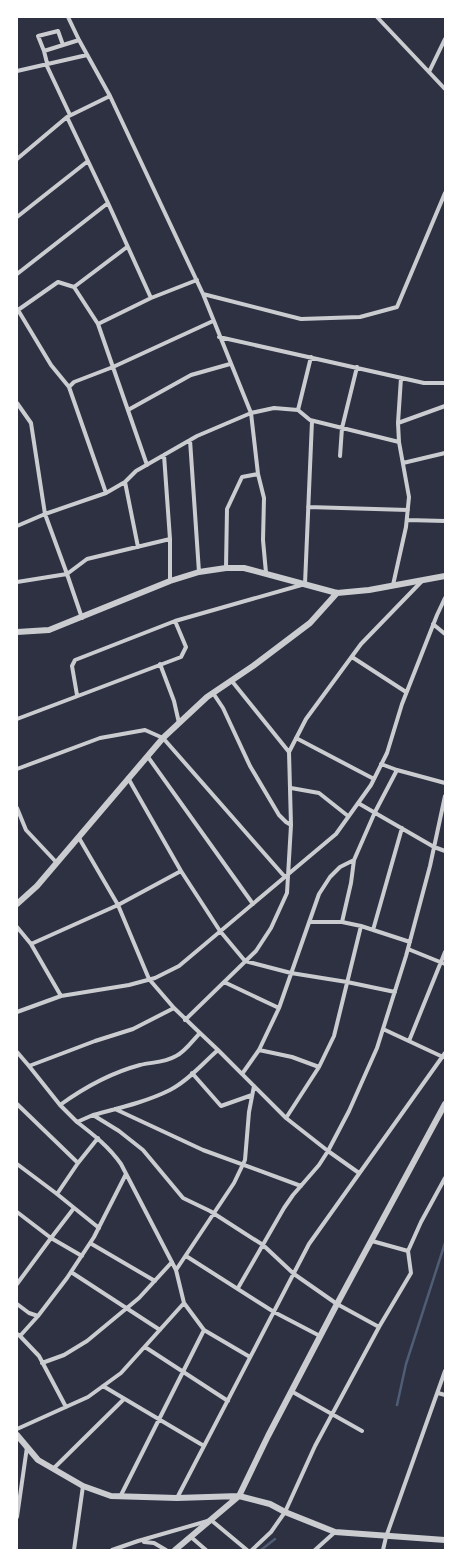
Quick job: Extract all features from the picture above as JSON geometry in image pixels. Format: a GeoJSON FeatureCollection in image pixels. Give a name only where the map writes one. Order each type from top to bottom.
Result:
{"type":"FeatureCollection","features":[{"type":"Feature","properties":{"kind":"street"},"geometry":{"type":"LineString","coordinates":[[68,17],[110,96],[197,280],[251,413],[258,474],[264,498],[263,540],[266,573]]}},
{"type":"Feature","properties":{"kind":"street"},"geometry":{"type":"LineString","coordinates":[[377,17],[445,89]]}},
{"type":"Feature","properties":{"kind":"street"},"geometry":{"type":"LineString","coordinates":[[63,45],[58,31],[38,36],[44,51],[46,63],[68,116],[151,298]]}},
{"type":"Feature","properties":{"kind":"street"},"geometry":{"type":"LineString","coordinates":[[429,72],[445,39]]}},
{"type":"Feature","properties":{"kind":"street"},"geometry":{"type":"LineString","coordinates":[[44,51],[79,40]]}},
{"type":"Feature","properties":{"kind":"street"},"geometry":{"type":"LineString","coordinates":[[17,71],[46,63],[87,55]]}},
{"type":"Feature","properties":{"kind":"street"},"geometry":{"type":"LineString","coordinates":[[17,159],[68,116],[110,96]]}},
{"type":"Feature","properties":{"kind":"street"},"geometry":{"type":"LineString","coordinates":[[17,217],[88,161]]}},
{"type":"Feature","properties":{"kind":"street"},"geometry":{"type":"LineString","coordinates":[[203,294],[301,318],[360,317],[397,307],[445,193]]}},
{"type":"Feature","properties":{"kind":"street"},"geometry":{"type":"LineString","coordinates":[[17,274],[108,203]]}},
{"type":"Feature","properties":{"kind":"street"},"geometry":{"type":"LineString","coordinates":[[74,287],[127,247]]}},
{"type":"Feature","properties":{"kind":"street"},"geometry":{"type":"LineString","coordinates":[[98,324],[151,298],[197,280]]}},
{"type":"Feature","properties":{"kind":"street"},"geometry":{"type":"LineString","coordinates":[[106,493],[69,387],[51,365],[18,310],[58,282],[74,287],[98,324],[147,465]]}},
{"type":"Feature","properties":{"kind":"street"},"geometry":{"type":"LineString","coordinates":[[69,387],[74,382],[113,367],[213,321]]}},
{"type":"Feature","properties":{"kind":"street"},"geometry":{"type":"LineString","coordinates":[[220,337],[424,383],[445,383]]}},
{"type":"Feature","properties":{"kind":"street"},"geometry":{"type":"LineString","coordinates":[[298,410],[311,357]]}},
{"type":"Feature","properties":{"kind":"street"},"geometry":{"type":"LineString","coordinates":[[128,410],[191,375],[230,364]]}},
{"type":"Feature","properties":{"kind":"street"},"geometry":{"type":"LineString","coordinates":[[340,456],[342,428],[357,367]]}},
{"type":"Feature","properties":{"kind":"street"},"geometry":{"type":"LineString","coordinates":[[393,585],[407,520],[409,497],[399,442],[398,423],[401,378]]}},
{"type":"Feature","properties":{"kind":"street"},"geometry":{"type":"LineString","coordinates":[[17,403],[31,422],[45,514],[82,618]]}},
{"type":"Feature","properties":{"kind":"street"},"geometry":{"type":"LineString","coordinates":[[398,423],[445,406]]}},
{"type":"Feature","properties":{"kind":"street"},"geometry":{"type":"LineString","coordinates":[[17,526],[45,514],[106,493],[125,482],[136,471],[190,440],[251,413],[274,408],[298,410],[312,421],[399,442]]}},
{"type":"Feature","properties":{"kind":"street"},"geometry":{"type":"LineString","coordinates":[[305,584],[312,421]]}},
{"type":"Feature","properties":{"kind":"street"},"geometry":{"type":"LineString","coordinates":[[190,440],[199,572]]}},
{"type":"Feature","properties":{"kind":"street"},"geometry":{"type":"LineString","coordinates":[[403,464],[445,453]]}},
{"type":"Feature","properties":{"kind":"street"},"geometry":{"type":"LineString","coordinates":[[164,455],[170,539],[170,581]]}},
{"type":"Feature","properties":{"kind":"street"},"geometry":{"type":"LineString","coordinates":[[226,568],[227,509],[242,477],[258,474]]}},
{"type":"Feature","properties":{"kind":"street"},"geometry":{"type":"LineString","coordinates":[[125,482],[138,547]]}},
{"type":"Feature","properties":{"kind":"street"},"geometry":{"type":"LineString","coordinates":[[308,507],[408,510]]}},
{"type":"Feature","properties":{"kind":"street"},"geometry":{"type":"LineString","coordinates":[[407,520],[445,521]]}},
{"type":"Feature","properties":{"kind":"street"},"geometry":{"type":"LineString","coordinates":[[17,582],[67,574],[87,559],[170,539]]}},
{"type":"Feature","properties":{"kind":"street"},"geometry":{"type":"LineString","coordinates":[[17,632],[49,630],[82,618],[170,581],[199,572],[226,568],[244,568],[337,593],[368,590],[445,576]]}},
{"type":"Feature","properties":{"kind":"street"},"geometry":{"type":"LineString","coordinates":[[185,1020],[256,951],[271,928],[287,893],[291,825],[289,752],[306,719],[361,644],[424,579]]}},
{"type":"Feature","properties":{"kind":"street"},"geometry":{"type":"LineString","coordinates":[[77,695],[72,666],[75,660],[175,621],[305,584]]}},
{"type":"Feature","properties":{"kind":"street"},"geometry":{"type":"LineString","coordinates":[[17,904],[37,886],[163,738],[207,696],[232,680],[310,622],[337,593]]}},
{"type":"Feature","properties":{"kind":"street"},"geometry":{"type":"LineString","coordinates":[[17,1012],[61,996],[129,985],[149,980],[179,966],[336,834],[374,779],[387,753],[406,692],[445,598]]}},
{"type":"Feature","properties":{"kind":"street"},"geometry":{"type":"LineString","coordinates":[[17,719],[77,695],[182,657],[186,647],[175,621]]}},
{"type":"Feature","properties":{"kind":"street"},"geometry":{"type":"LineString","coordinates":[[433,624],[445,633]]}},
{"type":"Feature","properties":{"kind":"street"},"geometry":{"type":"LineString","coordinates":[[352,657],[406,692]]}},
{"type":"Feature","properties":{"kind":"street"},"geometry":{"type":"LineString","coordinates":[[160,664],[174,701],[179,723]]}},
{"type":"Feature","properties":{"kind":"street"},"geometry":{"type":"LineString","coordinates":[[232,680],[289,752]]}},
{"type":"Feature","properties":{"kind":"street"},"geometry":{"type":"LineString","coordinates":[[213,693],[223,708],[250,766],[279,815],[291,825]]}},
{"type":"Feature","properties":{"kind":"street"},"geometry":{"type":"LineString","coordinates":[[17,768],[100,738],[145,730],[163,738],[285,877]]}},
{"type":"Feature","properties":{"kind":"street"},"geometry":{"type":"LineString","coordinates":[[296,738],[374,779]]}},
{"type":"Feature","properties":{"kind":"street"},"geometry":{"type":"LineString","coordinates":[[148,757],[253,904]]}},
{"type":"Feature","properties":{"kind":"street"},"geometry":{"type":"LineString","coordinates":[[381,764],[445,783]]}},
{"type":"Feature","properties":{"kind":"street"},"geometry":{"type":"LineString","coordinates":[[342,922],[351,883],[354,860],[375,812],[397,770]]}},
{"type":"Feature","properties":{"kind":"street"},"geometry":{"type":"LineString","coordinates":[[128,778],[181,871],[220,932],[245,961],[291,973],[347,982],[394,992]]}},
{"type":"Feature","properties":{"kind":"street"},"geometry":{"type":"LineString","coordinates":[[291,788],[319,794],[348,816]]}},
{"type":"Feature","properties":{"kind":"street"},"geometry":{"type":"LineString","coordinates":[[238,1288],[284,1208],[319,1165],[328,1151],[349,1111],[377,1048],[410,942],[445,796]]}},
{"type":"Feature","properties":{"kind":"street"},"geometry":{"type":"LineString","coordinates":[[358,803],[434,847],[445,851]]}},
{"type":"Feature","properties":{"kind":"street"},"geometry":{"type":"LineString","coordinates":[[17,808],[26,830],[57,863]]}},
{"type":"Feature","properties":{"kind":"street"},"geometry":{"type":"LineString","coordinates":[[373,930],[402,828]]}},
{"type":"Feature","properties":{"kind":"street"},"geometry":{"type":"LineString","coordinates":[[79,838],[118,906],[149,980],[185,1020],[218,1050],[286,1118],[359,1173]]}},
{"type":"Feature","properties":{"kind":"street"},"geometry":{"type":"LineString","coordinates":[[242,1074],[260,1050],[279,1008],[319,894],[330,877],[340,867],[354,860]]}},
{"type":"Feature","properties":{"kind":"street"},"geometry":{"type":"LineString","coordinates":[[31,944],[118,906],[181,871]]}},
{"type":"Feature","properties":{"kind":"street"},"geometry":{"type":"LineString","coordinates":[[309,922],[342,922],[361,926],[410,942]]}},
{"type":"Feature","properties":{"kind":"street"},"geometry":{"type":"LineString","coordinates":[[286,1118],[319,1067],[334,1036],[361,926]]}},
{"type":"Feature","properties":{"kind":"street"},"geometry":{"type":"LineString","coordinates":[[17,927],[31,944],[61,996]]}},
{"type":"Feature","properties":{"kind":"street"},"geometry":{"type":"LineString","coordinates":[[408,949],[443,963]]}},
{"type":"Feature","properties":{"kind":"street"},"geometry":{"type":"LineString","coordinates":[[409,1041],[443,963],[445,952]]}},
{"type":"Feature","properties":{"kind":"street"},"geometry":{"type":"LineString","coordinates":[[224,982],[279,1008]]}},
{"type":"Feature","properties":{"kind":"street"},"geometry":{"type":"LineString","coordinates":[[29,1066],[95,1041],[133,1029],[174,1008]]}},
{"type":"Feature","properties":{"kind":"street"},"geometry":{"type":"LineString","coordinates":[[177,1498],[309,1244],[444,1055],[383,1029]]}},
{"type":"Feature","properties":{"kind":"street"},"geometry":{"type":"LineString","coordinates":[[60,1105],[80,1090],[103,1078],[141,1065],[161,1062],[177,1056],[200,1033]]}},
{"type":"Feature","properties":{"kind":"street"},"geometry":{"type":"LineString","coordinates":[[77,1122],[140,1102],[171,1089],[218,1050]]}},
{"type":"Feature","properties":{"kind":"street"},"geometry":{"type":"LineString","coordinates":[[260,1050],[292,1057],[319,1067]]}},
{"type":"Feature","properties":{"kind":"street"},"geometry":{"type":"LineString","coordinates":[[17,1052],[60,1105],[114,1154],[176,1270],[184,1303],[204,1330],[250,1357]]}},
{"type":"Feature","properties":{"kind":"street"},"geometry":{"type":"LineString","coordinates":[[192,1073],[221,1106],[252,1095]]}},
{"type":"Feature","properties":{"kind":"street"},"geometry":{"type":"LineString","coordinates":[[176,1270],[234,1183],[245,1160],[249,1112],[254,1086]]}},
{"type":"Feature","properties":{"kind":"street"},"geometry":{"type":"LineString","coordinates":[[17,1104],[78,1163]]}},
{"type":"Feature","properties":{"kind":"street"},"geometry":{"type":"LineString","coordinates":[[175,1550],[239,1496],[336,1304],[445,1104]]}},
{"type":"Feature","properties":{"kind":"street"},"geometry":{"type":"LineString","coordinates":[[115,1109],[203,1150],[301,1186]]}},
{"type":"Feature","properties":{"kind":"street"},"geometry":{"type":"LineString","coordinates":[[93,1116],[119,1131],[143,1150],[183,1198],[213,1214],[263,1245],[294,1274],[336,1304],[379,1327]]}},
{"type":"Feature","properties":{"kind":"street"},"geometry":{"type":"LineString","coordinates":[[57,1194],[78,1163],[98,1138]]}},
{"type":"Feature","properties":{"kind":"street"},"geometry":{"type":"LineString","coordinates":[[17,1164],[99,1228]]}},
{"type":"Feature","properties":{"kind":"street"},"geometry":{"type":"LineString","coordinates":[[66,1407],[39,1356],[18,1335],[38,1316],[82,1256],[99,1228],[126,1174]]}},
{"type":"Feature","properties":{"kind":"street"},"geometry":{"type":"LineString","coordinates":[[252,1550],[271,1532],[285,1512],[315,1446],[379,1327],[411,1273],[408,1251],[421,1222],[445,1178]]}},
{"type":"Feature","properties":{"kind":"street"},"geometry":{"type":"LineString","coordinates":[[17,1284],[74,1208]]}},
{"type":"Feature","properties":{"kind":"street"},"geometry":{"type":"LineString","coordinates":[[17,1212],[51,1238],[82,1256]]}},
{"type":"Feature","properties":{"kind":"street"},"geometry":{"type":"LineString","coordinates":[[372,1240],[408,1251]]}},
{"type":"Feature","properties":{"kind":"street"},"geometry":{"type":"LineString","coordinates":[[90,1243],[155,1281]]}},
{"type":"Feature","properties":{"kind":"street"},"geometry":{"type":"LineString","coordinates":[[186,1256],[274,1312],[320,1336]]}},
{"type":"Feature","properties":{"kind":"street"},"geometry":{"type":"LineString","coordinates":[[42,1363],[64,1355],[87,1341],[139,1298],[172,1262]]}},
{"type":"Feature","properties":{"kind":"street"},"geometry":{"type":"LineString","coordinates":[[71,1272],[160,1330]]}},
{"type":"Feature","properties":{"kind":"street"},"geometry":{"type":"LineString","coordinates":[[17,1429],[88,1397],[103,1386],[121,1372],[184,1303]]}},
{"type":"Feature","properties":{"kind":"street"},"geometry":{"type":"LineString","coordinates":[[17,1304],[30,1314],[38,1316]]}},
{"type":"Feature","properties":{"kind":"street"},"geometry":{"type":"LineString","coordinates":[[120,1497],[204,1330]]}},
{"type":"Feature","properties":{"kind":"street"},"geometry":{"type":"LineString","coordinates":[[144,1347],[228,1401]]}},
{"type":"Feature","properties":{"kind":"street"},"geometry":{"type":"LineString","coordinates":[[383,1550],[386,1537],[445,1371]]}},
{"type":"Feature","properties":{"kind":"street"},"geometry":{"type":"LineString","coordinates":[[103,1386],[159,1421],[204,1446]]}},
{"type":"Feature","properties":{"kind":"street"},"geometry":{"type":"LineString","coordinates":[[291,1391],[362,1431]]}},
{"type":"Feature","properties":{"kind":"street"},"geometry":{"type":"LineString","coordinates":[[438,1393],[445,1396]]}},
{"type":"Feature","properties":{"kind":"street"},"geometry":{"type":"LineString","coordinates":[[53,1468],[124,1399]]}},
{"type":"Feature","properties":{"kind":"street"},"geometry":{"type":"LineString","coordinates":[[17,1435],[38,1460],[83,1486],[111,1496],[177,1498],[239,1496],[270,1504],[285,1512],[335,1532],[386,1537],[445,1540]]}},
{"type":"Feature","properties":{"kind":"street"},"geometry":{"type":"LineString","coordinates":[[17,1517],[27,1446]]}},
{"type":"Feature","properties":{"kind":"street"},"geometry":{"type":"LineString","coordinates":[[74,1550],[83,1486]]}},
{"type":"Feature","properties":{"kind":"street"},"geometry":{"type":"LineString","coordinates":[[112,1550],[211,1520]]}},
{"type":"Feature","properties":{"kind":"street"},"geometry":{"type":"LineString","coordinates":[[211,1520],[247,1550]]}},
{"type":"Feature","properties":{"kind":"street"},"geometry":{"type":"LineString","coordinates":[[315,1550],[335,1532]]}},
{"type":"Feature","properties":{"kind":"street"},"geometry":{"type":"LineString","coordinates":[[191,1537],[206,1550]]}},
{"type":"Feature","properties":{"kind":"street"},"geometry":{"type":"LineString","coordinates":[[138,1541],[154,1543],[166,1550]]}},
{"type":"Feature","properties":{"kind":"waterway"},"geometry":{"type":"LineString","coordinates":[[397,1405],[406,1364],[445,1243]]}},
{"type":"Feature","properties":{"kind":"waterway"},"geometry":{"type":"LineString","coordinates":[[261,1550],[275,1539]]}}]}
